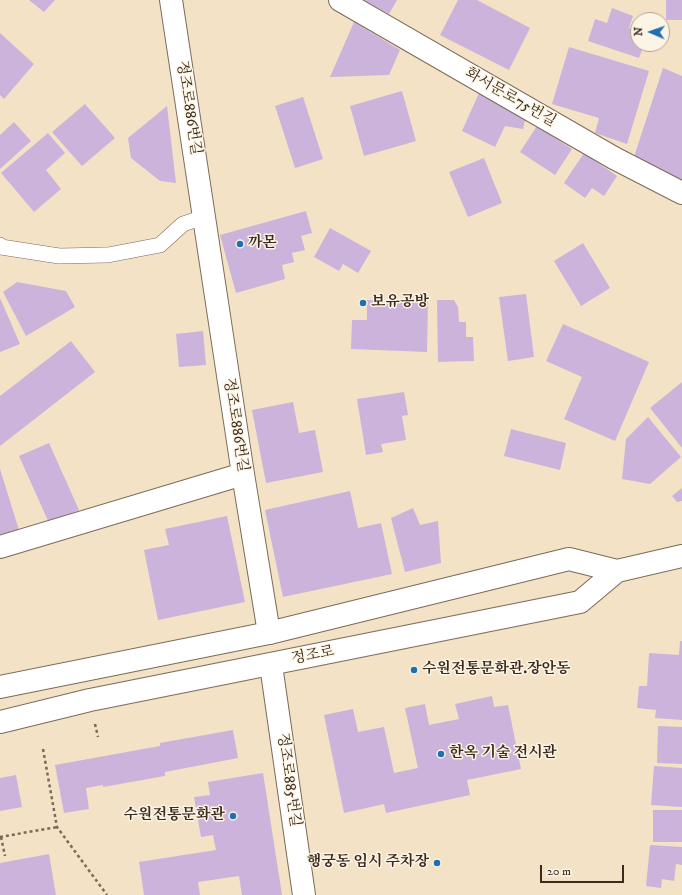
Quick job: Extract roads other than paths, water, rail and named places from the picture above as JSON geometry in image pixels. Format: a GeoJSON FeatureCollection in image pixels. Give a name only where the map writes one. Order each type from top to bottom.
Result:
{"type":"FeatureCollection","features":[{"type":"Feature","properties":{"kind":"street","name":"정조로886번길"},"geometry":{"type":"LineString","coordinates":[[171,0],[243,474],[269,632]]}},
{"type":"Feature","properties":{"kind":"street","name":"화서문로75번길"},"geometry":{"type":"LineString","coordinates":[[340,0],[614,158],[682,193]]}},
{"type":"Feature","properties":{"kind":"street"},"geometry":{"type":"LineString","coordinates":[[0,547],[243,474]]}},
{"type":"Feature","properties":{"kind":"street","name":"정조로"},"geometry":{"type":"LineString","coordinates":[[0,722],[90,700],[580,602],[617,571],[682,556]]}},
{"type":"Feature","properties":{"kind":"street","name":"정조로"},"geometry":{"type":"LineString","coordinates":[[0,687],[269,632],[569,559],[617,571]]}},
{"type":"Feature","properties":{"kind":"street","name":"정조로885번길"},"geometry":{"type":"LineString","coordinates":[[271,665],[304,895]]}},
{"type":"Feature","properties":{"kind":"lane"},"geometry":{"type":"LineString","coordinates":[[0,247],[59,256],[108,255],[160,245],[183,224],[204,216]]}},
{"type":"Feature","properties":{"kind":"place","name":"까몬"},"geometry":{"type":"Point","coordinates":[240,244]}},
{"type":"Feature","properties":{"kind":"place","name":"보유공방"},"geometry":{"type":"Point","coordinates":[363,303]}},
{"type":"Feature","properties":{"kind":"place","name":"수원전통문화관.장안동"},"geometry":{"type":"Point","coordinates":[414,670]}},
{"type":"Feature","properties":{"kind":"place","name":"한옥 기술 전시관"},"geometry":{"type":"Point","coordinates":[441,754]}},
{"type":"Feature","properties":{"kind":"place","name":"수원전통문화관"},"geometry":{"type":"Point","coordinates":[233,816]}},
{"type":"Feature","properties":{"kind":"place","name":"행궁동 임시 주차장"},"geometry":{"type":"Point","coordinates":[437,863]}}]}
